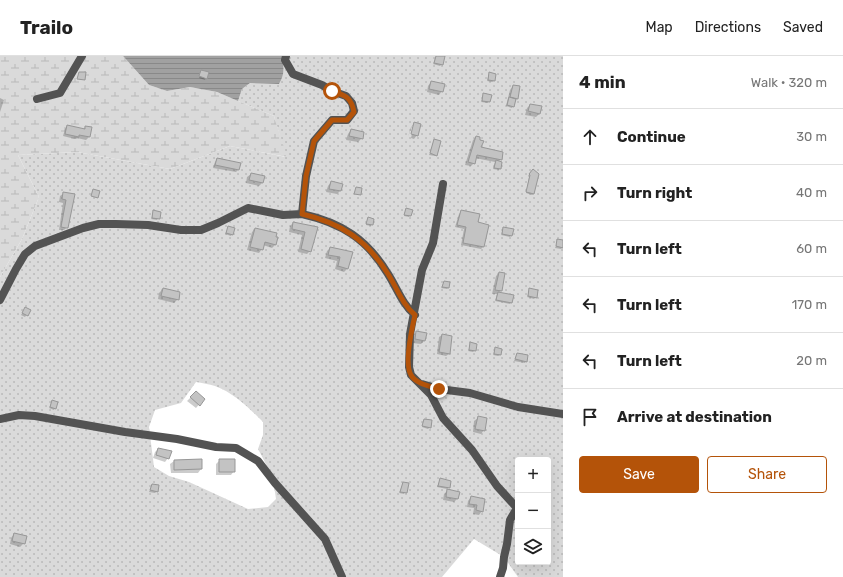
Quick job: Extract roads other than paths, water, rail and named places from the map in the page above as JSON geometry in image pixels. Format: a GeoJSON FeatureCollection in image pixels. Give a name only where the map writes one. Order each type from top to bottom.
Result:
{"type":"FeatureCollection","features":[{"type":"Feature","properties":{"kind":"street"},"geometry":{"type":"LineString","coordinates":[[37,99],[60,92],[82,56]]}},
{"type":"Feature","properties":{"kind":"street"},"geometry":{"type":"LineString","coordinates":[[286,56],[286,60],[293,74],[346,96],[352,103],[354,112],[347,120],[332,120],[314,141],[306,176],[302,214]]}},
{"type":"Feature","properties":{"kind":"street"},"geometry":{"type":"LineString","coordinates":[[443,184],[433,243],[422,270],[415,315],[410,334],[408,367],[411,375],[431,395],[443,418],[472,450],[497,486],[517,508],[510,520],[504,556],[504,568],[500,577]]}},
{"type":"Feature","properties":{"kind":"street"},"geometry":{"type":"LineString","coordinates":[[0,300],[25,254],[35,246],[83,228],[99,224],[116,224],[148,225],[181,230],[201,230],[248,208],[284,215],[302,214],[317,218],[347,230],[371,250],[388,273],[407,309],[415,315]]}},
{"type":"Feature","properties":{"kind":"street"},"geometry":{"type":"LineString","coordinates":[[420,383],[439,389],[470,393],[518,407],[563,414]]}},
{"type":"Feature","properties":{"kind":"street"},"geometry":{"type":"LineString","coordinates":[[0,419],[19,415],[35,416],[125,432],[177,439],[216,447],[236,448],[258,461],[275,483],[325,539],[338,564],[342,577]]}}]}
